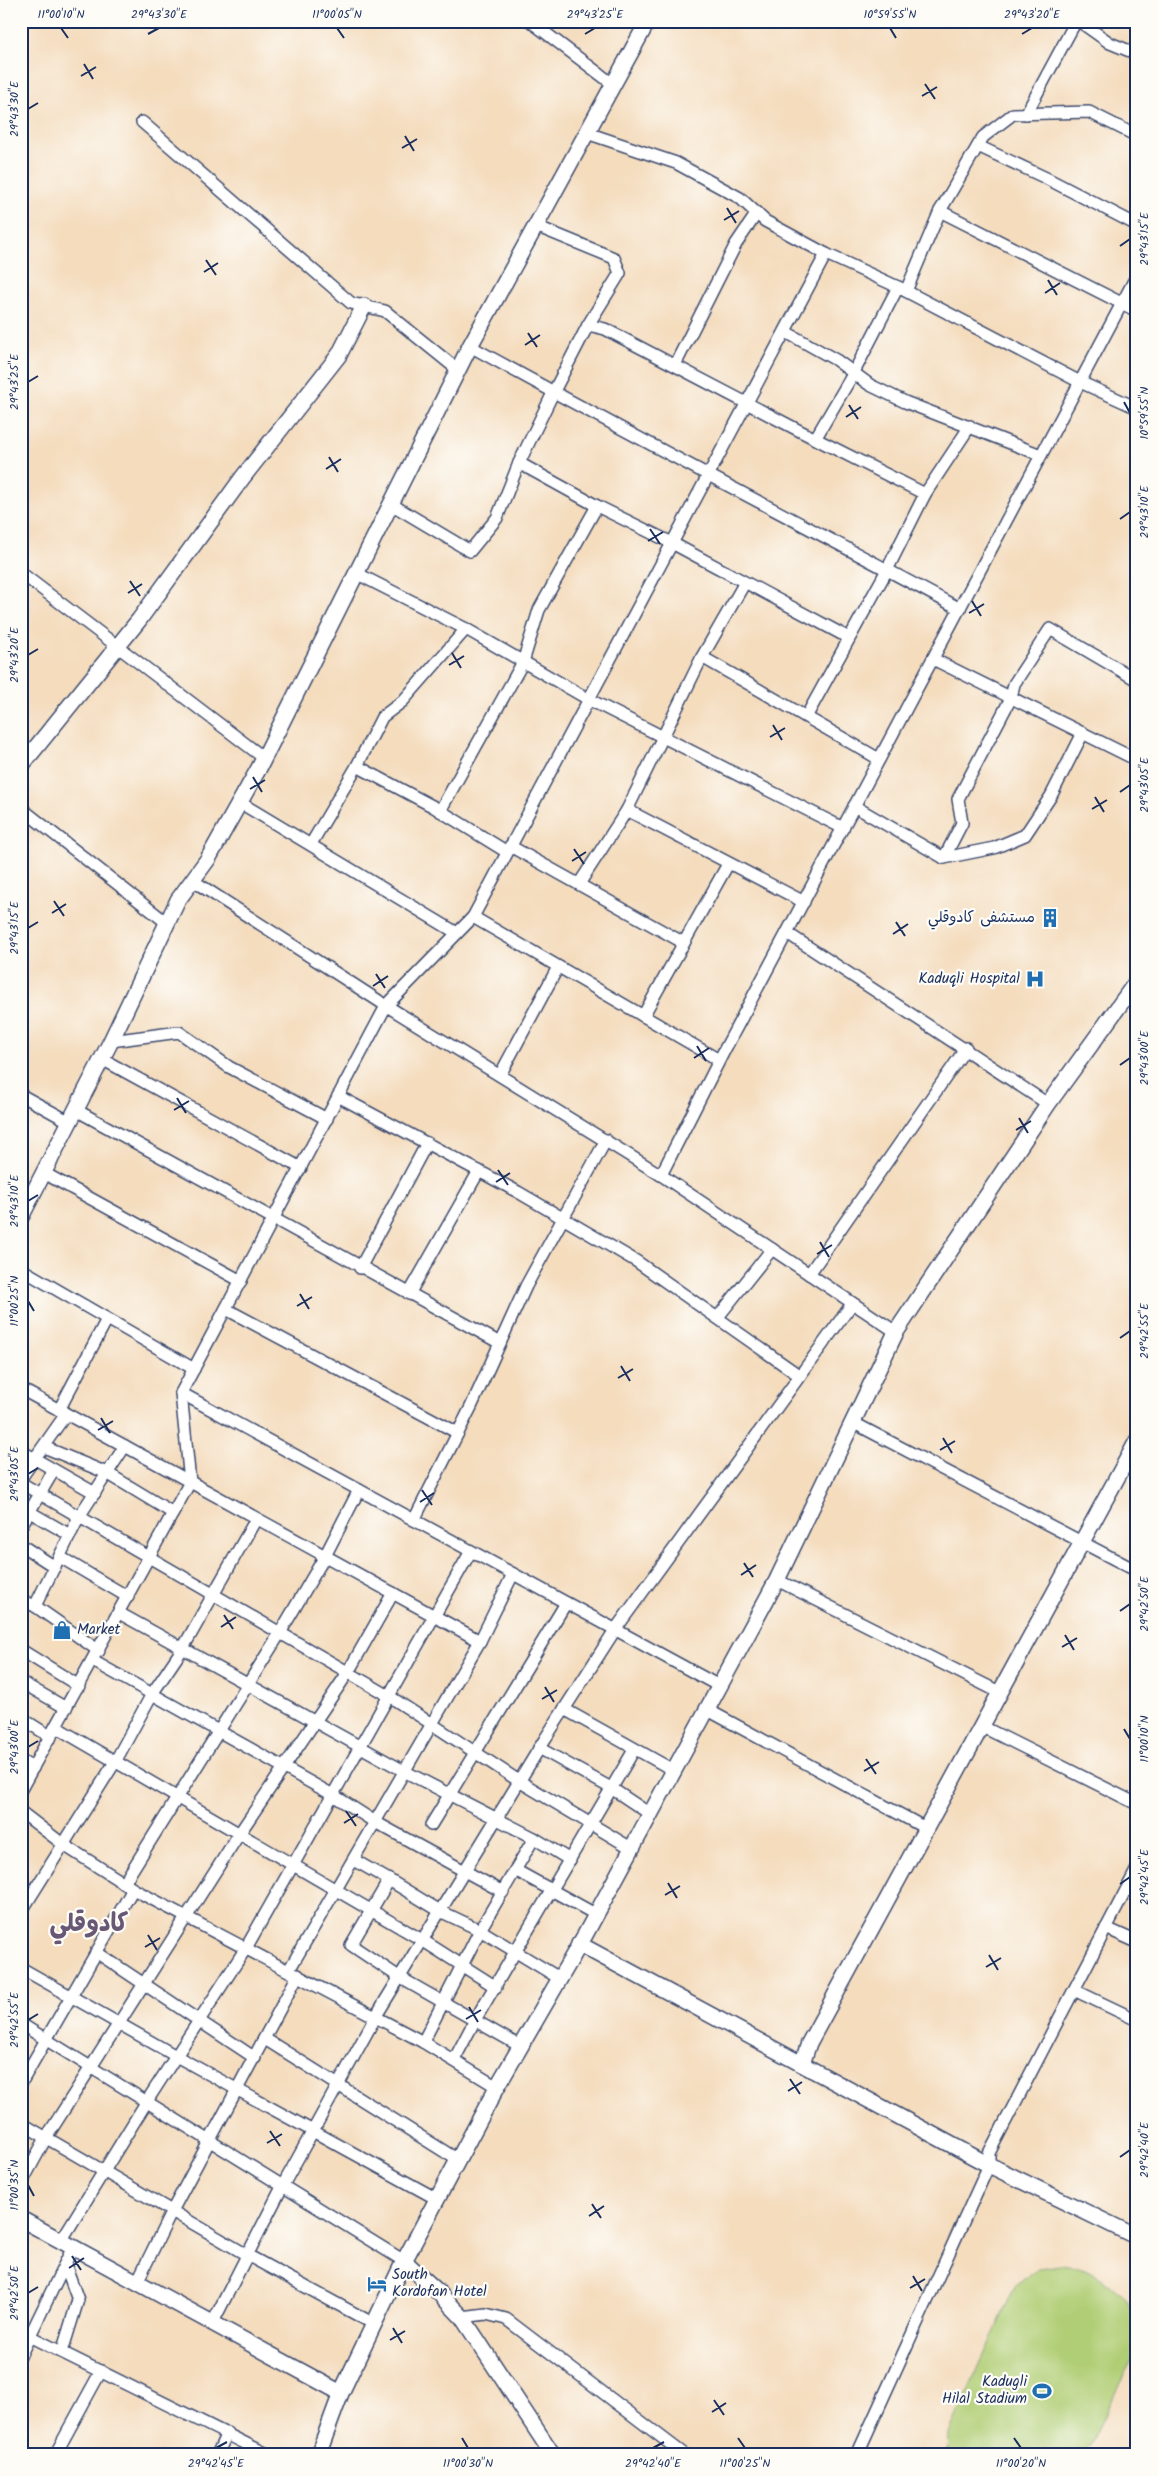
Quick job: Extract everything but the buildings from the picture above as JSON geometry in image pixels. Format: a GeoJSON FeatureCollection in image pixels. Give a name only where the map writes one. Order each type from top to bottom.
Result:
{"type":"FeatureCollection","features":[{"type":"Feature","properties":{"kind":"street"},"geometry":{"type":"LineString","coordinates":[[530,21],[614,85]]}},
{"type":"Feature","properties":{"kind":"street"},"geometry":{"type":"LineString","coordinates":[[21,1218],[111,1041],[167,923],[192,880],[208,859],[264,758],[470,346],[648,21]]}},
{"type":"Feature","properties":{"kind":"street"},"geometry":{"type":"LineString","coordinates":[[1026,114],[1077,21],[1110,43],[1137,54]]}},
{"type":"Feature","properties":{"kind":"street"},"geometry":{"type":"LineString","coordinates":[[815,439],[902,289],[940,211],[983,137],[1013,114],[1089,112],[1137,136]]}},
{"type":"Feature","properties":{"kind":"street"},"geometry":{"type":"LineString","coordinates":[[142,122],[351,303],[385,311],[458,370]]}},
{"type":"Feature","properties":{"kind":"street"},"geometry":{"type":"LineString","coordinates":[[587,133],[676,163],[740,198],[765,221],[826,254],[902,289],[1080,382],[1137,408]]}},
{"type":"Feature","properties":{"kind":"street"},"geometry":{"type":"LineString","coordinates":[[978,146],[1046,178],[1137,225]]}},
{"type":"Feature","properties":{"kind":"street"},"geometry":{"type":"LineString","coordinates":[[940,211],[1137,311]]}},
{"type":"Feature","properties":{"kind":"street"},"geometry":{"type":"LineString","coordinates":[[675,365],[736,244],[756,213]]}},
{"type":"Feature","properties":{"kind":"street"},"geometry":{"type":"LineString","coordinates":[[392,504],[470,551],[497,518],[520,463],[588,325],[620,273],[614,258],[536,226]]}},
{"type":"Feature","properties":{"kind":"street"},"geometry":{"type":"LineString","coordinates":[[21,1789],[190,1482],[182,1394],[194,1369],[386,1006],[472,917],[826,254]]}},
{"type":"Feature","properties":{"kind":"street"},"geometry":{"type":"LineString","coordinates":[[661,1175],[719,1060],[1137,275]]}},
{"type":"Feature","properties":{"kind":"street"},"geometry":{"type":"LineString","coordinates":[[21,766],[118,646],[243,477],[339,354],[364,306]]}},
{"type":"Feature","properties":{"kind":"street"},"geometry":{"type":"LineString","coordinates":[[588,325],[605,329],[815,439],[925,494]]}},
{"type":"Feature","properties":{"kind":"street"},"geometry":{"type":"LineString","coordinates":[[786,332],[836,360],[853,374],[905,402],[1042,455]]}},
{"type":"Feature","properties":{"kind":"street"},"geometry":{"type":"LineString","coordinates":[[470,346],[554,393],[960,609]]}},
{"type":"Feature","properties":{"kind":"street"},"geometry":{"type":"LineString","coordinates":[[806,717],[887,570],[925,494],[970,426]]}},
{"type":"Feature","properties":{"kind":"street"},"geometry":{"type":"LineString","coordinates":[[520,463],[597,506],[672,542],[744,584],[849,638]]}},
{"type":"Feature","properties":{"kind":"street"},"geometry":{"type":"LineString","coordinates":[[440,811],[523,662],[539,610],[597,506]]}},
{"type":"Feature","properties":{"kind":"street"},"geometry":{"type":"LineString","coordinates":[[21,573],[264,758]]}},
{"type":"Feature","properties":{"kind":"street"},"geometry":{"type":"LineString","coordinates":[[356,573],[466,629],[588,699],[664,739],[842,828]]}},
{"type":"Feature","properties":{"kind":"street"},"geometry":{"type":"LineString","coordinates":[[579,884],[627,810],[664,739],[702,658],[744,584]]}},
{"type":"Feature","properties":{"kind":"street"},"geometry":{"type":"LineString","coordinates":[[312,844],[357,766],[382,717],[403,701],[466,629]]}},
{"type":"Feature","properties":{"kind":"street"},"geometry":{"type":"LineString","coordinates":[[944,858],[962,823],[958,799],[1011,698],[1014,684],[1050,629],[1137,680]]}},
{"type":"Feature","properties":{"kind":"street"},"geometry":{"type":"LineString","coordinates":[[702,658],[879,759]]}},
{"type":"Feature","properties":{"kind":"street"},"geometry":{"type":"LineString","coordinates":[[933,659],[1137,760]]}},
{"type":"Feature","properties":{"kind":"street"},"geometry":{"type":"LineString","coordinates":[[854,806],[944,858],[994,848],[1025,835],[1051,796],[1083,733]]}},
{"type":"Feature","properties":{"kind":"street"},"geometry":{"type":"LineString","coordinates":[[357,766],[509,849],[579,884],[684,943]]}},
{"type":"Feature","properties":{"kind":"street"},"geometry":{"type":"LineString","coordinates":[[239,802],[312,844],[457,933]]}},
{"type":"Feature","properties":{"kind":"street"},"geometry":{"type":"LineString","coordinates":[[21,808],[167,923]]}},
{"type":"Feature","properties":{"kind":"street"},"geometry":{"type":"LineString","coordinates":[[627,810],[804,902]]}},
{"type":"Feature","properties":{"kind":"street"},"geometry":{"type":"LineString","coordinates":[[643,1016],[728,864]]}},
{"type":"Feature","properties":{"kind":"street"},"geometry":{"type":"LineString","coordinates":[[192,880],[386,1006],[500,1074],[661,1175],[896,1332]]}},
{"type":"Feature","properties":{"kind":"street"},"geometry":{"type":"LineString","coordinates":[[472,917],[719,1060]]}},
{"type":"Feature","properties":{"kind":"street"},"geometry":{"type":"LineString","coordinates":[[787,933],[966,1048],[1048,1104]]}},
{"type":"Feature","properties":{"kind":"street"},"geometry":{"type":"LineString","coordinates":[[500,1074],[558,967]]}},
{"type":"Feature","properties":{"kind":"street"},"geometry":{"type":"LineString","coordinates":[[318,2455],[341,2393],[404,2261],[497,2087],[579,1944],[777,1580],[896,1332],[1048,1104],[1137,981]]}},
{"type":"Feature","properties":{"kind":"street"},"geometry":{"type":"LineString","coordinates":[[111,1041],[179,1032],[229,1067],[327,1119]]}},
{"type":"Feature","properties":{"kind":"street"},"geometry":{"type":"LineString","coordinates":[[809,1274],[966,1048]]}},
{"type":"Feature","properties":{"kind":"street"},"geometry":{"type":"LineString","coordinates":[[102,1059],[301,1168]]}},
{"type":"Feature","properties":{"kind":"street"},"geometry":{"type":"LineString","coordinates":[[21,1095],[73,1116],[273,1220],[500,1343]]}},
{"type":"Feature","properties":{"kind":"street"},"geometry":{"type":"LineString","coordinates":[[338,1096],[479,1171],[636,1261],[800,1376]]}},
{"type":"Feature","properties":{"kind":"street"},"geometry":{"type":"LineString","coordinates":[[414,1520],[458,1433],[526,1286],[606,1140]]}},
{"type":"Feature","properties":{"kind":"street"},"geometry":{"type":"LineString","coordinates":[[360,1268],[427,1143]]}},
{"type":"Feature","properties":{"kind":"street"},"geometry":{"type":"LineString","coordinates":[[409,1294],[479,1171]]}},
{"type":"Feature","properties":{"kind":"street"},"geometry":{"type":"LineString","coordinates":[[44,1173],[241,1281]]}},
{"type":"Feature","properties":{"kind":"street"},"geometry":{"type":"LineString","coordinates":[[718,1318],[772,1249]]}},
{"type":"Feature","properties":{"kind":"street"},"geometry":{"type":"LineString","coordinates":[[21,1269],[194,1369]]}},
{"type":"Feature","properties":{"kind":"street"},"geometry":{"type":"LineString","coordinates":[[212,2324],[282,2186],[376,2016],[539,1748],[615,1630],[852,1304]]}},
{"type":"Feature","properties":{"kind":"street"},"geometry":{"type":"LineString","coordinates":[[226,1309],[458,1433]]}},
{"type":"Feature","properties":{"kind":"street"},"geometry":{"type":"LineString","coordinates":[[21,1478],[44,1446],[107,1319]]}},
{"type":"Feature","properties":{"kind":"street"},"geometry":{"type":"LineString","coordinates":[[21,1389],[480,1641]]}},
{"type":"Feature","properties":{"kind":"street"},"geometry":{"type":"LineString","coordinates":[[182,1394],[719,1686]]}},
{"type":"Feature","properties":{"kind":"street"},"geometry":{"type":"LineString","coordinates":[[852,1422],[1137,1570]]}},
{"type":"Feature","properties":{"kind":"street"},"geometry":{"type":"LineString","coordinates":[[802,2064],[809,2043],[983,1728],[1082,1540],[1137,1441]]}},
{"type":"Feature","properties":{"kind":"street"},"geometry":{"type":"LineString","coordinates":[[44,1446],[107,1473],[173,1513]]}},
{"type":"Feature","properties":{"kind":"street"},"geometry":{"type":"LineString","coordinates":[[35,1606],[80,1515],[125,1446]]}},
{"type":"Feature","properties":{"kind":"street"},"geometry":{"type":"LineString","coordinates":[[21,1451],[95,1493]]}},
{"type":"Feature","properties":{"kind":"street"},"geometry":{"type":"LineString","coordinates":[[21,1526],[25,1509],[39,1493],[54,1470]]}},
{"type":"Feature","properties":{"kind":"street"},"geometry":{"type":"LineString","coordinates":[[21,1483],[80,1515],[347,1674],[389,1696],[476,1751],[519,1781],[631,1848]]}},
{"type":"Feature","properties":{"kind":"street"},"geometry":{"type":"LineString","coordinates":[[21,2084],[96,1952],[128,1886],[218,1731],[249,1684],[326,1556],[359,1490]]}},
{"type":"Feature","properties":{"kind":"street"},"geometry":{"type":"LineString","coordinates":[[25,1509],[70,1535]]}},
{"type":"Feature","properties":{"kind":"street"},"geometry":{"type":"LineString","coordinates":[[21,1912],[115,1762],[152,1694],[183,1648],[256,1518]]}},
{"type":"Feature","properties":{"kind":"street"},"geometry":{"type":"LineString","coordinates":[[21,1546],[128,1597]]}},
{"type":"Feature","properties":{"kind":"street"},"geometry":{"type":"LineString","coordinates":[[21,2354],[26,2334],[65,2264],[67,2244],[103,2171],[246,1948],[471,1551]]}},
{"type":"Feature","properties":{"kind":"street"},"geometry":{"type":"LineString","coordinates":[[137,2282],[172,2212],[255,2058],[293,1972],[336,1890],[480,1641],[513,1574]]}},
{"type":"Feature","properties":{"kind":"street"},"geometry":{"type":"LineString","coordinates":[[777,1580],[1001,1693]]}},
{"type":"Feature","properties":{"kind":"street"},"geometry":{"type":"LineString","coordinates":[[21,2184],[46,2138],[239,1834],[282,1767],[347,1674],[393,1593]]}},
{"type":"Feature","properties":{"kind":"street"},"geometry":{"type":"LineString","coordinates":[[21,1600],[35,1606],[98,1650]]}},
{"type":"Feature","properties":{"kind":"street"},"geometry":{"type":"LineString","coordinates":[[431,1825],[566,1602]]}},
{"type":"Feature","properties":{"kind":"street"},"geometry":{"type":"LineString","coordinates":[[119,1614],[404,1771],[534,1838],[570,1860]]}},
{"type":"Feature","properties":{"kind":"street"},"geometry":{"type":"LineString","coordinates":[[21,1650],[79,1686]]}},
{"type":"Feature","properties":{"kind":"street"},"geometry":{"type":"LineString","coordinates":[[93,1661],[333,1795],[375,1822],[503,1892]]}},
{"type":"Feature","properties":{"kind":"street"},"geometry":{"type":"LineString","coordinates":[[21,1682],[66,1708]]}},
{"type":"Feature","properties":{"kind":"street"},"geometry":{"type":"LineString","coordinates":[[564,1709],[634,1750],[673,1770]]}},
{"type":"Feature","properties":{"kind":"street"},"geometry":{"type":"LineString","coordinates":[[706,1709],[927,1829]]}},
{"type":"Feature","properties":{"kind":"street"},"geometry":{"type":"LineString","coordinates":[[21,1718],[115,1762],[422,1940],[496,1987]]}},
{"type":"Feature","properties":{"kind":"street"},"geometry":{"type":"LineString","coordinates":[[983,1728],[1137,1804]]}},
{"type":"Feature","properties":{"kind":"street"},"geometry":{"type":"LineString","coordinates":[[539,1748],[611,1788],[650,1814]]}},
{"type":"Feature","properties":{"kind":"street"},"geometry":{"type":"LineString","coordinates":[[454,2060],[475,2020],[634,1750]]}},
{"type":"Feature","properties":{"kind":"street"},"geometry":{"type":"LineString","coordinates":[[21,1761],[33,1768]]}},
{"type":"Feature","properties":{"kind":"street"},"geometry":{"type":"LineString","coordinates":[[21,1812],[64,1845],[128,1886],[424,2042],[497,2087]]}},
{"type":"Feature","properties":{"kind":"street"},"geometry":{"type":"LineString","coordinates":[[424,2042],[480,1930],[534,1838]]}},
{"type":"Feature","properties":{"kind":"street"},"geometry":{"type":"LineString","coordinates":[[354,1860],[440,1911],[480,1930],[559,1978]]}},
{"type":"Feature","properties":{"kind":"street"},"geometry":{"type":"LineString","coordinates":[[857,2455],[989,2165],[989,2153],[1137,1869]]}},
{"type":"Feature","properties":{"kind":"street"},"geometry":{"type":"LineString","coordinates":[[515,1870],[595,1914]]}},
{"type":"Feature","properties":{"kind":"street"},"geometry":{"type":"LineString","coordinates":[[389,1880],[369,1911],[351,1945],[399,1977],[520,2046]]}},
{"type":"Feature","properties":{"kind":"street"},"geometry":{"type":"LineString","coordinates":[[1106,1928],[1137,1942]]}},
{"type":"Feature","properties":{"kind":"street"},"geometry":{"type":"LineString","coordinates":[[579,1944],[989,2165],[1137,2238]]}},
{"type":"Feature","properties":{"kind":"street"},"geometry":{"type":"LineString","coordinates":[[96,1952],[255,2058]]}},
{"type":"Feature","properties":{"kind":"street"},"geometry":{"type":"LineString","coordinates":[[21,1968],[176,2056],[437,2199]]}},
{"type":"Feature","properties":{"kind":"street"},"geometry":{"type":"LineString","coordinates":[[1074,1990],[1137,2020]]}},
{"type":"Feature","properties":{"kind":"street"},"geometry":{"type":"LineString","coordinates":[[21,2024],[47,2038],[404,2261],[438,2291],[462,2317],[553,2455]]}},
{"type":"Feature","properties":{"kind":"street"},"geometry":{"type":"LineString","coordinates":[[264,2039],[458,2160]]}},
{"type":"Feature","properties":{"kind":"street"},"geometry":{"type":"LineString","coordinates":[[21,2123],[247,2255],[374,2324]]}},
{"type":"Feature","properties":{"kind":"street"},"geometry":{"type":"LineString","coordinates":[[21,2219],[341,2393]]}},
{"type":"Feature","properties":{"kind":"street"},"geometry":{"type":"LineString","coordinates":[[62,2352],[78,2300],[65,2264]]}},
{"type":"Feature","properties":{"kind":"street"},"geometry":{"type":"LineString","coordinates":[[462,2317],[486,2314],[506,2319],[685,2455]]}},
{"type":"Feature","properties":{"kind":"street"},"geometry":{"type":"LineString","coordinates":[[26,2334],[269,2455]]}},
{"type":"Feature","properties":{"kind":"street"},"geometry":{"type":"LineString","coordinates":[[55,2455],[101,2371]]}},
{"type":"Feature","properties":{"kind":"street"},"geometry":{"type":"LineString","coordinates":[[217,2455],[227,2433]]}},
{"type":"Feature","properties":{"kind":"green space","name":"Kadugli Hilal Stadium"},"geometry":{"type":"Polygon","coordinates":[[[1060,2265],[1091,2273],[1105,2280],[1117,2290],[1127,2302],[1134,2316],[1137,2331],[1135,2355],[1085,2455],[948,2455],[949,2433],[1016,2284],[1040,2268],[1060,2265]]]}},
{"type":"Feature","properties":{"kind":"place","name":"مستشفى كادوقلي"},"geometry":{"type":"Point","coordinates":[1050,918]}},
{"type":"Feature","properties":{"kind":"place","name":"Kaduqli Hospital"},"geometry":{"type":"Point","coordinates":[1035,979]}},
{"type":"Feature","properties":{"kind":"place","name":"Market"},"geometry":{"type":"Point","coordinates":[62,1630]}},
{"type":"Feature","properties":{"kind":"place","name":"South Kordofan Hotel"},"geometry":{"type":"Point","coordinates":[377,2284]}},
{"type":"Feature","properties":{"kind":"place","name":"Kadugli Hilal Stadium"},"geometry":{"type":"Point","coordinates":[1042,2391]}},
{"type":"Feature","properties":{"kind":"district","name":"كادوقلي"},"geometry":{"type":"Point","coordinates":[89,1924]}}]}
